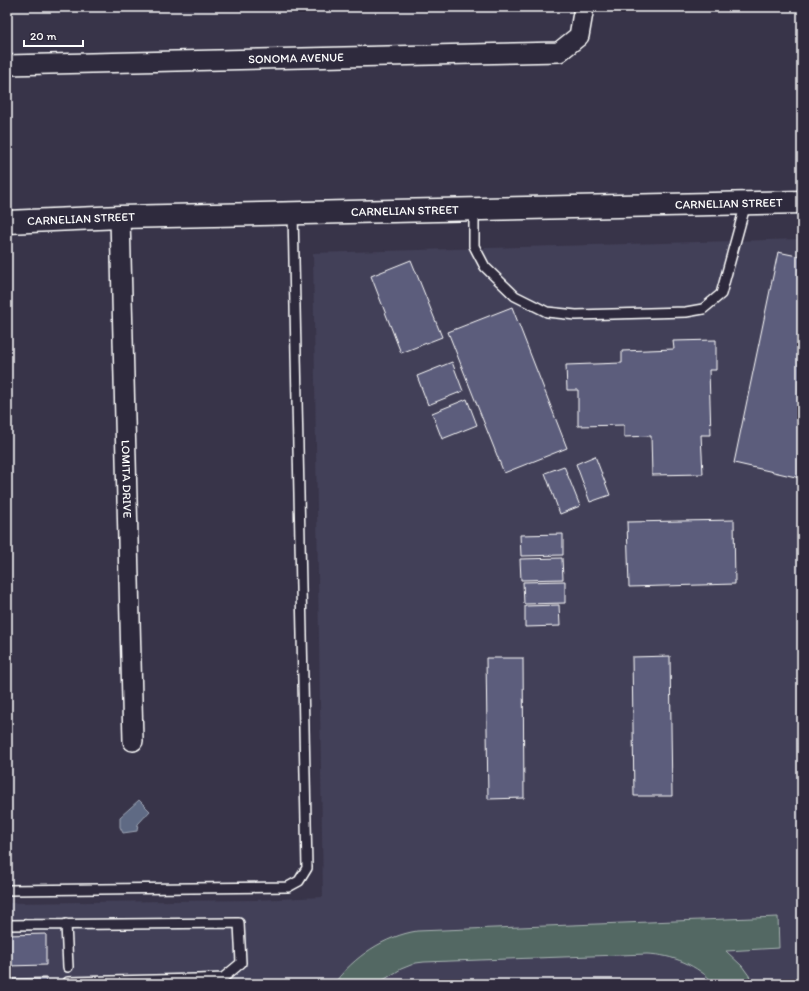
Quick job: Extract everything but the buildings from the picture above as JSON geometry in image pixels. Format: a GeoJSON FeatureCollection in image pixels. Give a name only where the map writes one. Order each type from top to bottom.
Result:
{"type":"FeatureCollection","features":[{"type":"Feature","properties":{"kind":"main road","name":"CARNELIAN STREET"},"geometry":{"type":"LineString","coordinates":[[7,222],[120,216],[802,202]]}},
{"type":"Feature","properties":{"kind":"street","name":"SONOMA AVENUE"},"geometry":{"type":"LineString","coordinates":[[7,65],[559,52],[579,36],[584,7]]}},
{"type":"Feature","properties":{"kind":"street","name":"LOMITA DRIVE"},"geometry":{"type":"LineString","coordinates":[[120,216],[133,741]]}},
{"type":"Feature","properties":{"kind":"lane"},"geometry":{"type":"LineString","coordinates":[[474,209],[474,246],[484,267],[515,296],[547,312],[576,315],[686,312],[704,309],[721,294],[746,203]]}},
{"type":"Feature","properties":{"kind":"lane"},"geometry":{"type":"LineString","coordinates":[[7,890],[288,887],[299,881],[307,868],[293,213]]}},
{"type":"Feature","properties":{"kind":"lane"},"geometry":{"type":"LineString","coordinates":[[7,924],[239,923],[241,933],[241,962],[223,978],[68,982]]}},
{"type":"Feature","properties":{"kind":"lane"},"geometry":{"type":"LineString","coordinates":[[66,924],[68,967]]}},
{"type":"Feature","properties":{"kind":"shaded area"},"geometry":{"type":"Polygon","coordinates":[[[802,239],[802,984],[7,984],[7,903],[255,900],[323,897],[313,253],[802,239]]]}},
{"type":"Feature","properties":{"kind":"green space"},"geometry":{"type":"Polygon","coordinates":[[[778,917],[779,948],[726,951],[742,966],[755,984],[715,984],[700,971],[684,962],[666,956],[647,954],[424,962],[416,963],[401,969],[377,984],[334,984],[350,965],[371,949],[393,938],[417,931],[778,917]]]}},
{"type":"Feature","properties":{"kind":"water"},"geometry":{"type":"Polygon","coordinates":[[[139,800],[150,811],[138,824],[137,831],[123,833],[120,827],[120,817],[139,800]]]}}]}
